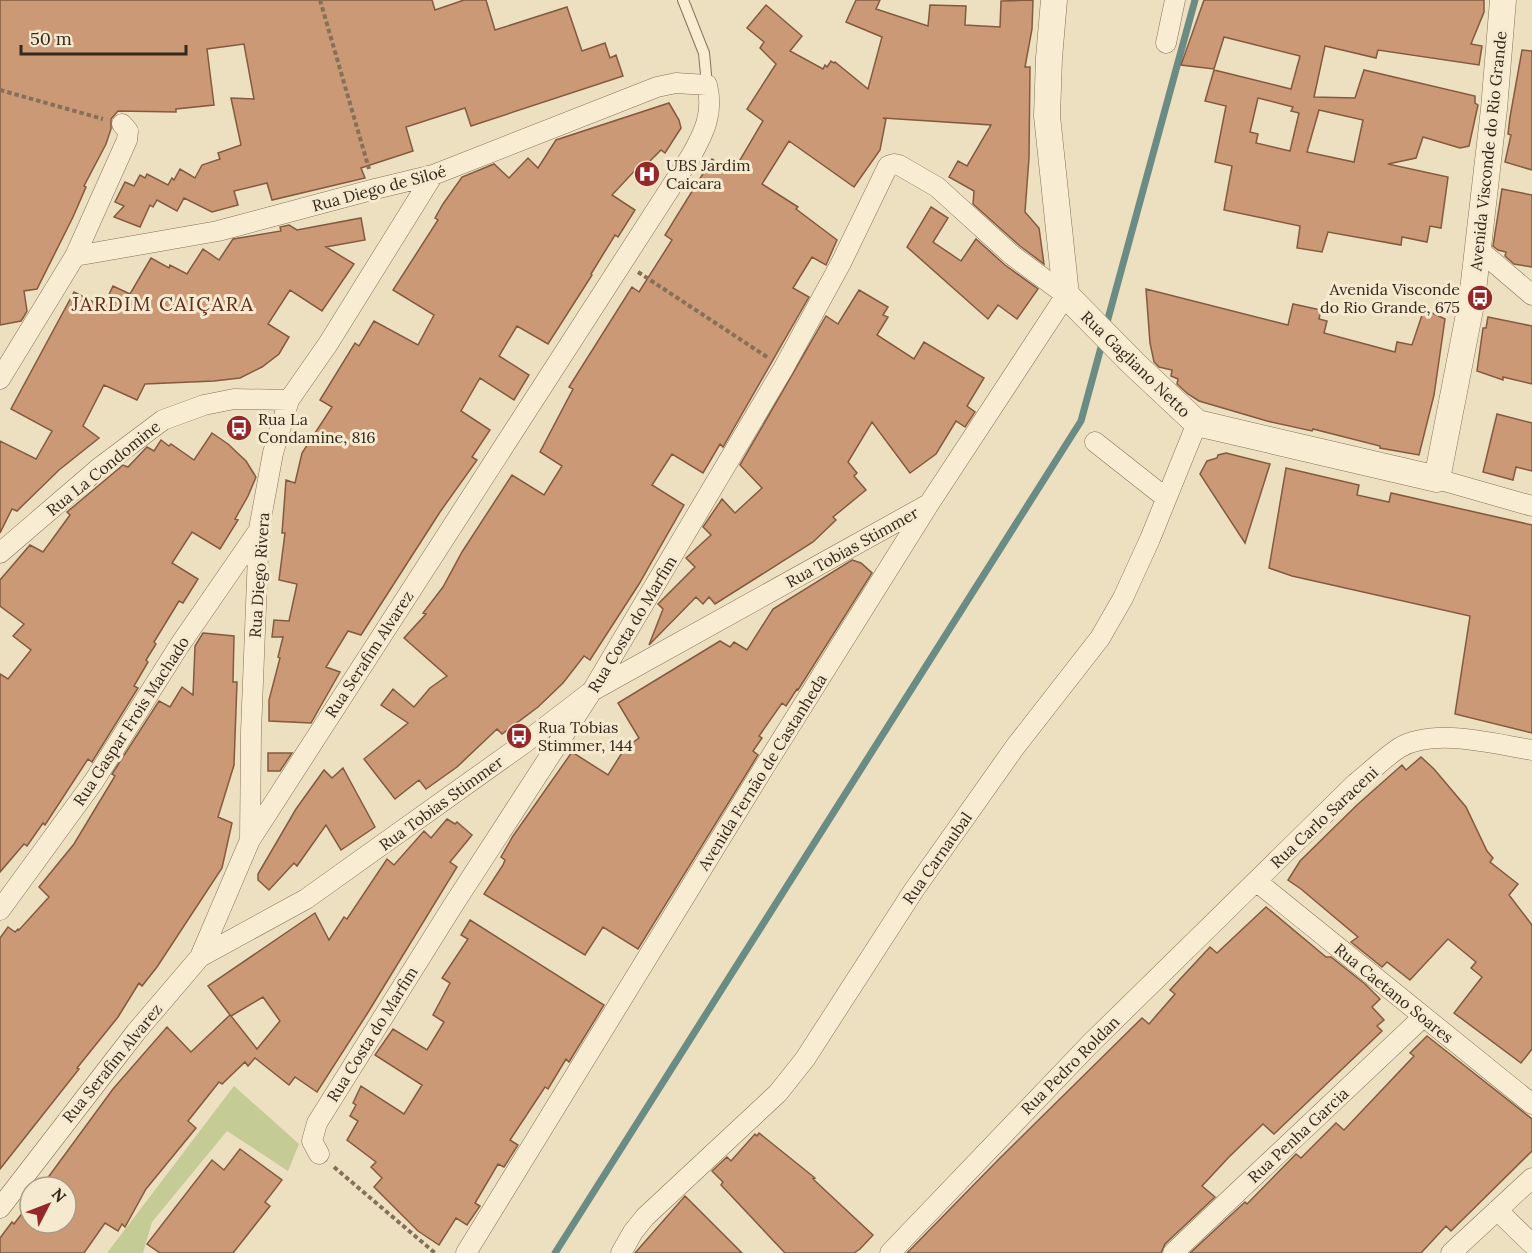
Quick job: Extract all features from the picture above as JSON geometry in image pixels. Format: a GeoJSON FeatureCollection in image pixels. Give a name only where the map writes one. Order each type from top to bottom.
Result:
{"type":"FeatureCollection","features":[{"type":"Feature","properties":{"kind":"street"},"geometry":{"type":"LineString","coordinates":[[1054,0],[1047,116],[1066,295]]}},
{"type":"Feature","properties":{"kind":"street"},"geometry":{"type":"LineString","coordinates":[[1166,43],[1175,0]]}},
{"type":"Feature","properties":{"kind":"street","name":"Avenida Visconde do Rio Grande"},"geometry":{"type":"LineString","coordinates":[[1437,479],[1472,299],[1494,109],[1503,0]]}},
{"type":"Feature","properties":{"kind":"street","name":"Rua Diego de Siloé"},"geometry":{"type":"LineString","coordinates":[[75,256],[218,231],[433,175],[657,87],[676,83],[707,85]]}},
{"type":"Feature","properties":{"kind":"street","name":"Rua Serafim Alvarez"},"geometry":{"type":"LineString","coordinates":[[0,1208],[122,1049],[200,957],[250,840],[691,156],[704,133],[710,115],[711,98],[707,85]]}},
{"type":"Feature","properties":{"kind":"street"},"geometry":{"type":"LineString","coordinates":[[0,379],[75,256],[127,140],[128,131],[122,124]]}},
{"type":"Feature","properties":{"kind":"street","name":"Rua Costa do Marfim"},"geometry":{"type":"LineString","coordinates":[[319,1154],[312,1142],[317,1123],[452,907],[592,691],[783,369],[841,263],[888,166],[899,165],[937,187],[1012,255],[1066,295]]}},
{"type":"Feature","properties":{"kind":"street","name":"Rua Diego Rivera"},"geometry":{"type":"LineString","coordinates":[[250,840],[251,732],[259,530],[273,453],[289,400],[328,344],[433,175]]}},
{"type":"Feature","properties":{"kind":"street"},"geometry":{"type":"LineString","coordinates":[[1478,249],[1532,295]]}},
{"type":"Feature","properties":{"kind":"street","name":"Rua Gagliano Netto"},"geometry":{"type":"LineString","coordinates":[[1066,295],[1134,364],[1197,423],[1437,479],[1532,506]]}},
{"type":"Feature","properties":{"kind":"street","name":"Avenida Fernão de Castanheda"},"geometry":{"type":"LineString","coordinates":[[466,1253],[929,504],[1066,295]]}},
{"type":"Feature","properties":{"kind":"street","name":"Rua La Condomine"},"geometry":{"type":"LineString","coordinates":[[0,554],[99,468],[163,420],[204,405],[234,399],[289,400]]}},
{"type":"Feature","properties":{"kind":"street","name":"Rua Carnaubal"},"geometry":{"type":"LineString","coordinates":[[621,1253],[645,1217],[778,1093],[805,1059],[921,881],[1015,747],[1100,638],[1123,598],[1197,423]]}},
{"type":"Feature","properties":{"kind":"street"},"geometry":{"type":"LineString","coordinates":[[1095,442],[1167,498]]}},
{"type":"Feature","properties":{"kind":"street","name":"Rua Tobias Stimmer"},"geometry":{"type":"LineString","coordinates":[[200,957],[306,899],[523,744],[592,691],[929,504]]}},
{"type":"Feature","properties":{"kind":"street","name":"Rua Gaspar Frois Machado"},"geometry":{"type":"LineString","coordinates":[[0,909],[94,781],[179,646],[259,530]]}},
{"type":"Feature","properties":{"kind":"street","name":"Rua Carlo Saraceni"},"geometry":{"type":"LineString","coordinates":[[1256,881],[1356,783],[1400,748],[1415,741],[1432,738],[1479,741],[1532,750]]}},
{"type":"Feature","properties":{"kind":"street","name":"Rua Caetano Soares"},"geometry":{"type":"LineString","coordinates":[[1256,881],[1532,1104]]}},
{"type":"Feature","properties":{"kind":"street","name":"Rua Pedro Roldan"},"geometry":{"type":"LineString","coordinates":[[890,1253],[1091,1043],[1256,881]]}},
{"type":"Feature","properties":{"kind":"street","name":"Rua Penha Garcia"},"geometry":{"type":"LineString","coordinates":[[1173,1253],[1423,1017]]}},
{"type":"Feature","properties":{"kind":"street"},"geometry":{"type":"LineString","coordinates":[[1451,1253],[1532,1178]]}},
{"type":"Feature","properties":{"kind":"street"},"geometry":{"type":"LineString","coordinates":[[1497,1210],[1532,1244]]}},
{"type":"Feature","properties":{"kind":"lane"},"geometry":{"type":"LineString","coordinates":[[683,0],[704,53],[707,85]]}},
{"type":"Feature","properties":{"kind":"path"},"geometry":{"type":"LineString","coordinates":[[320,0],[375,189]]}},
{"type":"Feature","properties":{"kind":"path"},"geometry":{"type":"LineString","coordinates":[[0,90],[122,124]]}},
{"type":"Feature","properties":{"kind":"path"},"geometry":{"type":"LineString","coordinates":[[622,262],[783,369]]}},
{"type":"Feature","properties":{"kind":"path"},"geometry":{"type":"LineString","coordinates":[[319,1154],[435,1253]]}},
{"type":"Feature","properties":{"kind":"green space"},"geometry":{"type":"Polygon","coordinates":[[[234,1086],[299,1144],[288,1171],[227,1131],[152,1222],[143,1253],[107,1253],[234,1086]]]}},
{"type":"Feature","properties":{"kind":"building"},"geometry":{"type":"Polygon","coordinates":[[[0,0],[432,0],[435,10],[464,0],[486,0],[495,30],[567,7],[582,51],[605,43],[610,58],[616,55],[623,76],[471,126],[465,108],[406,127],[413,151],[361,168],[365,178],[272,200],[267,183],[234,191],[238,205],[212,212],[184,198],[177,211],[157,200],[153,207],[150,205],[140,227],[114,217],[124,206],[115,202],[125,182],[134,186],[140,175],[145,178],[147,174],[168,185],[180,169],[195,178],[202,165],[220,159],[218,153],[241,145],[231,98],[254,99],[244,44],[207,49],[214,105],[176,109],[176,112],[118,111],[111,119],[111,129],[106,144],[84,186],[86,187],[73,217],[37,289],[24,291],[27,311],[21,321],[0,325],[0,0]]]}},
{"type":"Feature","properties":{"kind":"building"},"geometry":{"type":"Polygon","coordinates":[[[856,0],[880,0],[876,9],[928,26],[930,5],[966,6],[965,25],[1000,27],[1001,1],[1033,0],[1032,29],[1025,67],[1030,67],[1029,158],[1025,212],[1039,228],[1044,264],[973,204],[974,191],[949,177],[958,161],[967,166],[991,125],[883,118],[886,119],[880,150],[854,187],[789,141],[762,184],[798,207],[796,209],[837,240],[826,265],[812,257],[793,288],[809,297],[723,447],[720,444],[703,473],[672,454],[652,485],[684,505],[639,584],[590,660],[584,656],[563,683],[538,707],[502,734],[497,729],[457,767],[426,789],[419,780],[395,799],[364,759],[408,723],[381,705],[393,689],[414,707],[430,688],[447,676],[404,638],[426,614],[423,613],[443,587],[462,552],[512,475],[544,495],[562,466],[540,452],[573,389],[569,387],[632,287],[639,292],[672,240],[665,235],[712,159],[733,172],[763,121],[747,109],[776,64],[760,48],[764,42],[747,28],[766,5],[802,36],[790,51],[823,69],[831,61],[835,62],[868,89],[882,37],[846,22],[856,0]]]}},
{"type":"Feature","properties":{"kind":"building"},"geometry":{"type":"Polygon","coordinates":[[[1204,0],[1484,0],[1484,12],[1471,44],[1482,46],[1479,65],[1378,50],[1376,58],[1325,46],[1314,97],[1355,98],[1364,70],[1475,96],[1475,103],[1478,105],[1469,146],[1460,148],[1423,137],[1416,158],[1388,164],[1448,177],[1441,228],[1430,226],[1427,242],[1402,237],[1401,245],[1328,232],[1322,252],[1297,248],[1300,226],[1224,210],[1232,166],[1215,162],[1226,106],[1205,101],[1214,70],[1291,89],[1300,56],[1224,37],[1214,69],[1181,65],[1204,0]],[[1258,98],[1250,132],[1258,134],[1256,143],[1290,151],[1299,113],[1291,111],[1293,107],[1258,98]],[[1319,110],[1307,152],[1354,162],[1363,120],[1319,110]]]}},
{"type":"Feature","properties":{"kind":"building"},"geometry":{"type":"Polygon","coordinates":[[[1522,50],[1532,51],[1532,170],[1505,162],[1511,135],[1508,134],[1510,117],[1522,50]]]}},
{"type":"Feature","properties":{"kind":"building"},"geometry":{"type":"Polygon","coordinates":[[[669,103],[681,128],[665,153],[661,150],[643,168],[640,165],[612,195],[635,210],[618,237],[615,235],[548,344],[517,326],[499,356],[529,375],[514,400],[480,378],[461,411],[490,430],[472,457],[477,460],[440,512],[361,635],[348,631],[326,667],[340,672],[311,723],[269,721],[269,700],[283,637],[272,637],[274,620],[289,621],[297,584],[279,580],[285,533],[282,533],[286,480],[295,483],[302,453],[332,407],[320,400],[355,343],[359,346],[374,321],[418,345],[434,315],[393,290],[438,220],[435,218],[443,204],[462,177],[494,164],[509,178],[528,158],[538,168],[556,140],[669,103]]]}},
{"type":"Feature","properties":{"kind":"building"},"geometry":{"type":"Polygon","coordinates":[[[1502,189],[1532,195],[1532,267],[1514,264],[1505,256],[1506,252],[1493,246],[1502,189]]]}},
{"type":"Feature","properties":{"kind":"building"},"geometry":{"type":"Polygon","coordinates":[[[931,207],[948,218],[933,242],[961,261],[976,239],[1005,265],[1038,289],[1017,319],[998,305],[988,319],[907,247],[931,207]]]}},
{"type":"Feature","properties":{"kind":"building"},"geometry":{"type":"Polygon","coordinates":[[[361,218],[365,240],[326,247],[354,264],[322,311],[290,290],[268,324],[289,337],[279,354],[262,367],[240,378],[145,384],[137,400],[104,385],[83,426],[99,438],[59,470],[17,511],[12,509],[0,533],[0,441],[36,459],[52,431],[11,409],[74,292],[103,307],[113,286],[130,294],[151,258],[169,268],[170,265],[187,274],[203,249],[219,260],[233,239],[281,231],[280,227],[289,225],[297,230],[361,218]]]}},
{"type":"Feature","properties":{"kind":"building"},"geometry":{"type":"Polygon","coordinates":[[[1146,289],[1288,325],[1293,304],[1321,310],[1319,319],[1327,321],[1324,333],[1395,352],[1397,342],[1412,345],[1424,309],[1445,319],[1434,395],[1419,455],[1380,448],[1380,446],[1313,429],[1312,431],[1267,421],[1199,401],[1177,384],[1178,379],[1171,376],[1172,370],[1159,367],[1154,362],[1150,343],[1146,289]]]}},
{"type":"Feature","properties":{"kind":"building"},"geometry":{"type":"Polygon","coordinates":[[[859,290],[888,307],[883,315],[888,317],[877,335],[914,359],[924,342],[984,378],[967,406],[975,412],[965,427],[956,421],[936,454],[910,473],[872,422],[848,462],[857,473],[854,476],[866,490],[833,517],[836,520],[813,542],[715,604],[709,597],[703,604],[696,597],[649,645],[663,609],[658,604],[695,567],[686,558],[711,535],[703,527],[722,499],[735,513],[762,488],[740,465],[826,316],[838,324],[859,290]]]}},
{"type":"Feature","properties":{"kind":"building"},"geometry":{"type":"Polygon","coordinates":[[[1488,317],[1532,326],[1532,384],[1503,377],[1503,380],[1477,371],[1483,328],[1486,328],[1488,317]]]}},
{"type":"Feature","properties":{"kind":"building"},"geometry":{"type":"Polygon","coordinates":[[[1497,414],[1532,423],[1532,471],[1516,467],[1513,480],[1483,472],[1497,414]]]}},
{"type":"Feature","properties":{"kind":"building"},"geometry":{"type":"Polygon","coordinates":[[[212,433],[246,461],[256,477],[235,519],[238,520],[220,549],[192,532],[172,563],[198,579],[183,603],[179,601],[154,642],[156,644],[146,660],[148,662],[134,686],[138,688],[92,762],[88,759],[45,825],[43,823],[27,846],[24,844],[0,872],[0,674],[8,679],[31,650],[13,636],[24,624],[0,606],[0,580],[30,545],[43,552],[70,515],[67,512],[123,465],[128,467],[147,447],[154,451],[161,440],[194,460],[212,433]]]}},
{"type":"Feature","properties":{"kind":"building"},"geometry":{"type":"Polygon","coordinates":[[[1226,453],[1270,464],[1245,543],[1200,474],[1207,461],[1226,453]]]}},
{"type":"Feature","properties":{"kind":"building"},"geometry":{"type":"Polygon","coordinates":[[[1286,468],[1359,485],[1357,495],[1389,502],[1391,493],[1532,525],[1532,733],[1455,714],[1470,616],[1292,576],[1269,568],[1286,468]]]}},
{"type":"Feature","properties":{"kind":"building"},"geometry":{"type":"Polygon","coordinates":[[[852,560],[861,563],[872,573],[798,690],[786,706],[782,703],[759,736],[762,738],[753,751],[758,755],[638,949],[603,927],[585,955],[484,894],[503,865],[505,860],[501,857],[513,836],[572,752],[608,775],[625,748],[639,738],[618,703],[720,641],[730,647],[734,642],[747,650],[773,609],[852,560]]]}},
{"type":"Feature","properties":{"kind":"building"},"geometry":{"type":"Polygon","coordinates":[[[203,633],[234,636],[233,682],[237,682],[234,765],[218,817],[232,823],[222,868],[157,967],[142,986],[139,983],[118,1017],[0,1169],[0,938],[8,927],[15,932],[19,930],[49,897],[39,887],[74,844],[115,776],[112,774],[159,701],[170,707],[182,687],[193,695],[195,646],[203,633]]]}},
{"type":"Feature","properties":{"kind":"building"},"geometry":{"type":"Polygon","coordinates":[[[268,753],[292,753],[280,771],[268,771],[268,753]]]}},
{"type":"Feature","properties":{"kind":"building"},"geometry":{"type":"Polygon","coordinates":[[[1421,757],[1466,807],[1487,851],[1493,858],[1490,862],[1518,884],[1509,895],[1532,925],[1532,1049],[1521,1063],[1454,1013],[1482,977],[1471,968],[1476,962],[1448,939],[1410,980],[1387,962],[1382,967],[1351,942],[1358,937],[1288,880],[1300,861],[1357,805],[1402,765],[1406,770],[1421,757]]]}},
{"type":"Feature","properties":{"kind":"building"},"geometry":{"type":"Polygon","coordinates":[[[343,768],[375,827],[341,850],[326,825],[297,866],[294,863],[269,890],[258,880],[258,874],[296,809],[324,770],[332,778],[343,768]]]}},
{"type":"Feature","properties":{"kind":"building"},"geometry":{"type":"Polygon","coordinates":[[[447,819],[455,824],[457,822],[472,835],[450,862],[457,867],[317,1092],[295,1077],[289,1085],[255,1058],[248,1066],[245,1062],[222,1084],[219,1082],[188,1121],[196,1128],[146,1189],[125,1227],[122,1224],[118,1231],[105,1223],[84,1253],[0,1253],[0,1238],[12,1222],[14,1224],[18,1219],[18,1235],[78,1235],[78,1175],[50,1175],[113,1089],[167,1027],[191,1052],[230,1015],[208,986],[315,913],[329,940],[344,917],[347,919],[387,859],[394,865],[424,831],[431,838],[447,819]],[[263,997],[231,1016],[257,1049],[280,1021],[263,997]]]}},
{"type":"Feature","properties":{"kind":"building"},"geometry":{"type":"Polygon","coordinates":[[[1266,907],[1326,957],[1331,957],[1365,984],[1380,999],[1372,1007],[1384,1020],[1377,1026],[1382,1031],[1274,1134],[1263,1124],[1229,1157],[1202,1186],[1215,1197],[1165,1244],[1161,1253],[907,1253],[1142,1018],[1149,1024],[1175,994],[1170,990],[1210,947],[1217,953],[1266,907]]]}},
{"type":"Feature","properties":{"kind":"building"},"geometry":{"type":"Polygon","coordinates":[[[470,920],[604,1005],[569,1062],[566,1059],[548,1089],[545,1087],[510,1140],[518,1145],[504,1167],[498,1164],[475,1203],[480,1206],[467,1225],[456,1218],[439,1245],[418,1231],[374,1187],[382,1178],[371,1167],[376,1162],[347,1140],[358,1121],[350,1116],[356,1105],[353,1103],[361,1086],[404,1114],[422,1085],[375,1055],[393,1029],[427,1050],[444,1022],[433,1015],[450,983],[442,978],[468,939],[461,935],[470,920]]]}},
{"type":"Feature","properties":{"kind":"building"},"geometry":{"type":"Polygon","coordinates":[[[1427,1036],[1532,1119],[1532,1151],[1451,1231],[1446,1226],[1421,1253],[1190,1253],[1245,1202],[1247,1204],[1296,1154],[1301,1158],[1336,1123],[1344,1130],[1414,1056],[1410,1053],[1427,1036]]]}},
{"type":"Feature","properties":{"kind":"building"},"geometry":{"type":"Polygon","coordinates":[[[759,1133],[815,1178],[813,1179],[873,1235],[860,1249],[854,1253],[785,1253],[721,1185],[723,1182],[712,1171],[727,1157],[731,1161],[755,1134],[757,1136],[759,1133]]]}},
{"type":"Feature","properties":{"kind":"building"},"geometry":{"type":"Polygon","coordinates":[[[240,1149],[282,1180],[265,1202],[270,1206],[233,1253],[160,1253],[147,1244],[212,1160],[224,1170],[240,1149]]]}},
{"type":"Feature","properties":{"kind":"building"},"geometry":{"type":"Polygon","coordinates":[[[685,1196],[742,1253],[635,1253],[685,1196]]]}},
{"type":"Feature","properties":{"kind":"waterway"},"geometry":{"type":"LineString","coordinates":[[1106,326],[1195,0]]}},
{"type":"Feature","properties":{"kind":"waterway"},"geometry":{"type":"LineString","coordinates":[[555,1253],[1081,421],[1103,340]]}},
{"type":"Feature","properties":{"kind":"place","name":"UBS Jardim Caicara"},"geometry":{"type":"Point","coordinates":[647,174]}},
{"type":"Feature","properties":{"kind":"place","name":"Avenida Visconde do Rio Grande, 675"},"geometry":{"type":"Point","coordinates":[1480,298]}},
{"type":"Feature","properties":{"kind":"place","name":"Rua La Condamine, 816"},"geometry":{"type":"Point","coordinates":[239,428]}},
{"type":"Feature","properties":{"kind":"place","name":"Rua Tobias Stimmer, 144"},"geometry":{"type":"Point","coordinates":[519,736]}},
{"type":"Feature","properties":{"kind":"district","name":"JARDIM CAIÇARA"},"geometry":{"type":"Point","coordinates":[163,304]}}]}
